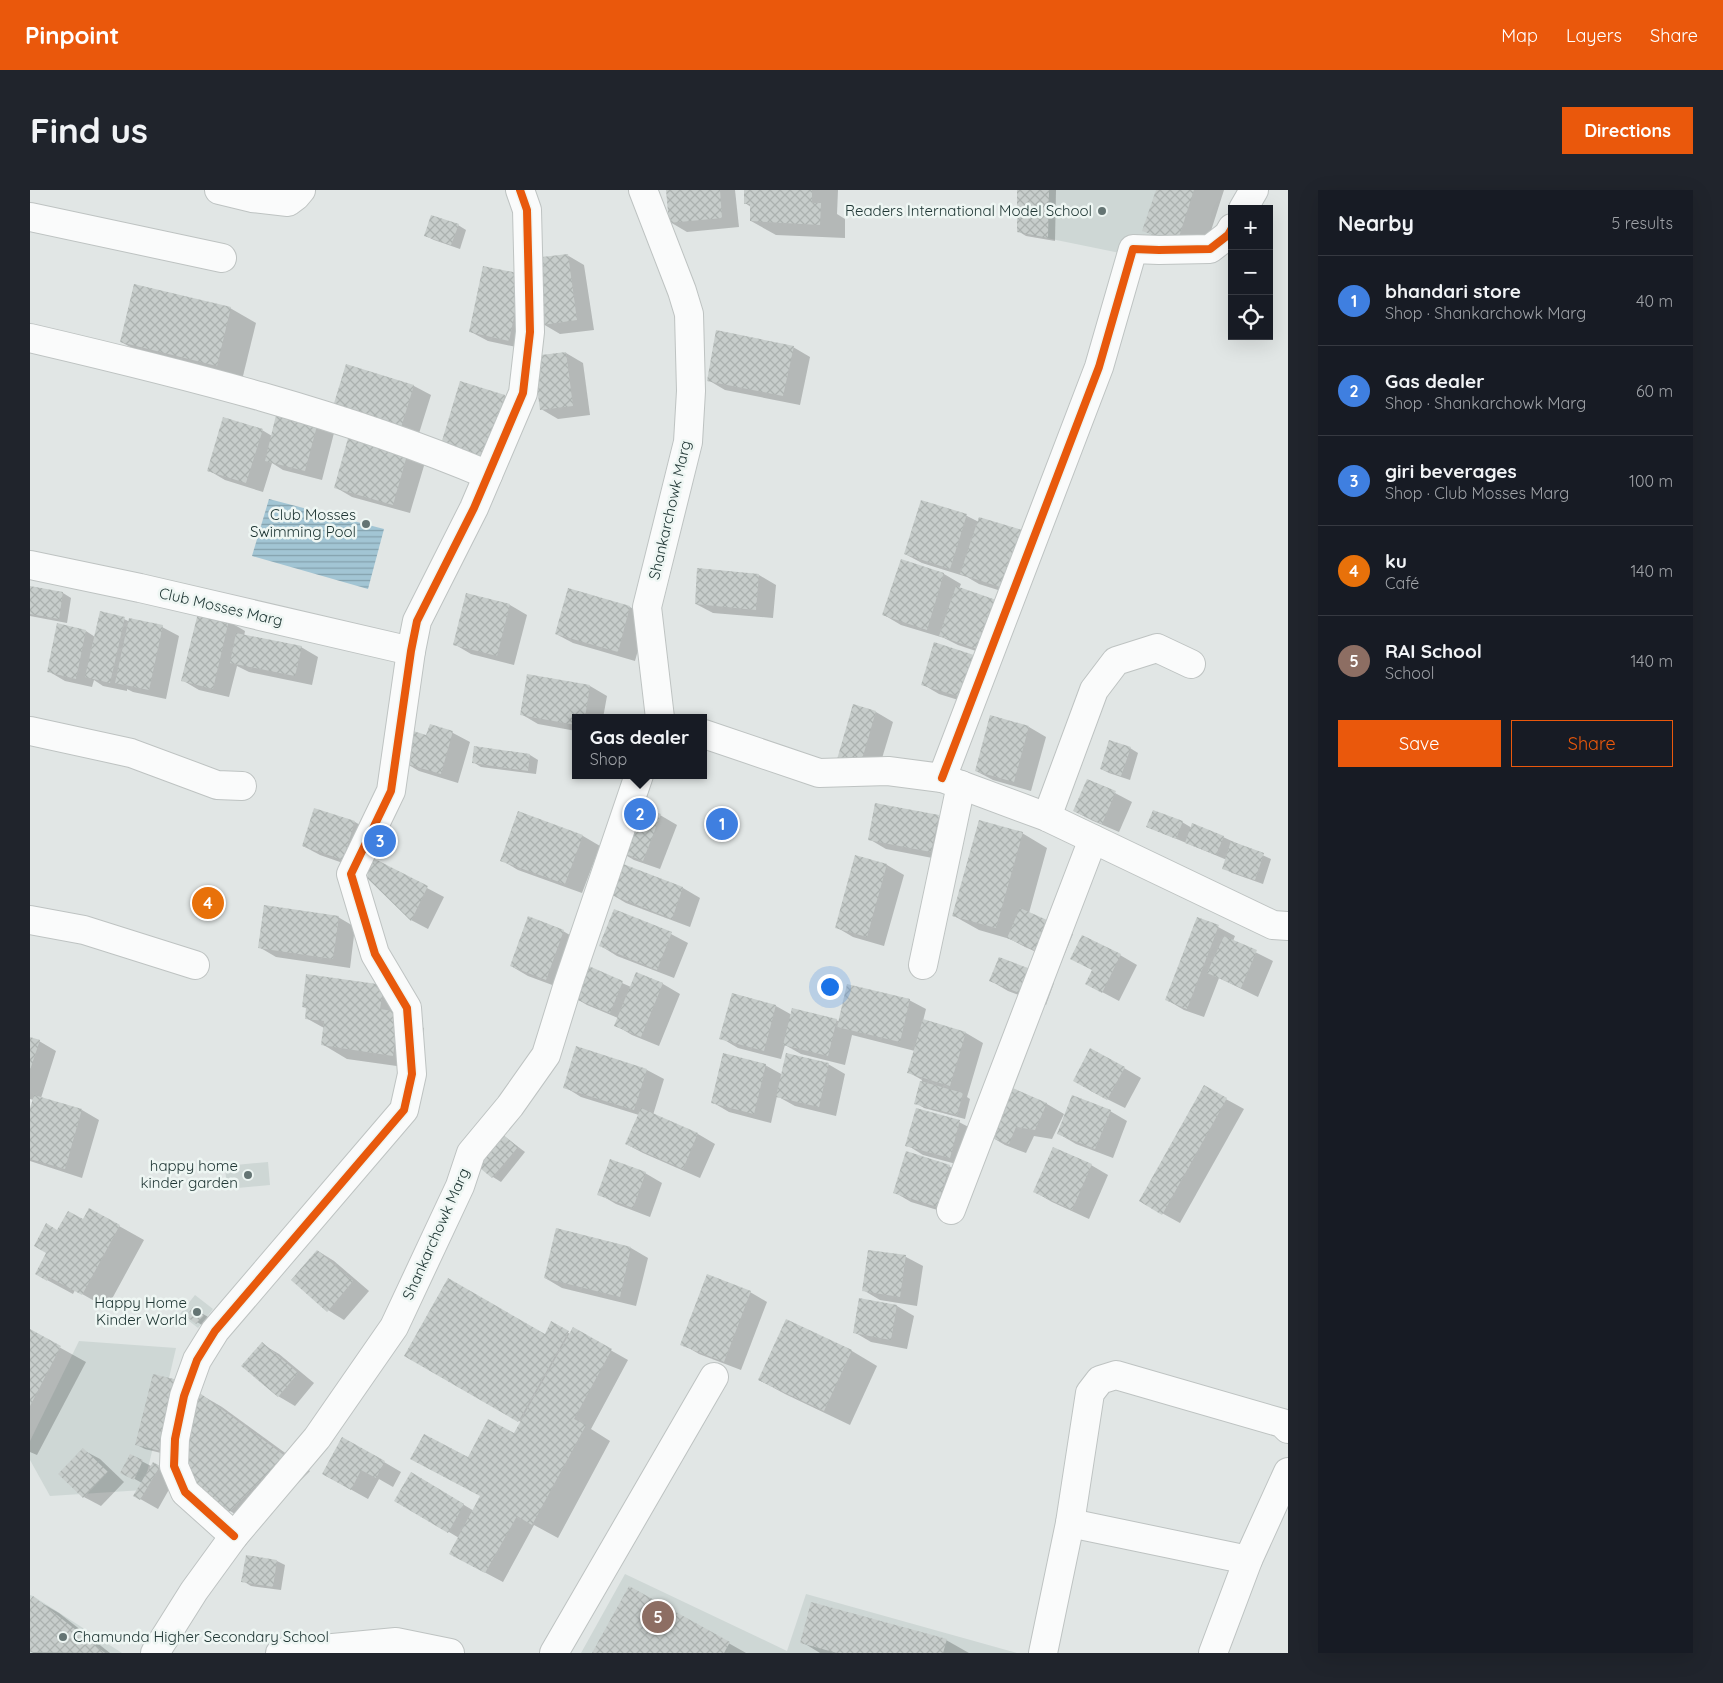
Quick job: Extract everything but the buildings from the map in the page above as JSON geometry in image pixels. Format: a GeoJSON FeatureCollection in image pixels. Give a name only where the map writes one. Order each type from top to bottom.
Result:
{"type":"FeatureCollection","features":[{"type":"Feature","properties":{"kind":"street"},"geometry":{"type":"LineString","coordinates":[[219,190],[252,198],[288,202],[301,190]]}},
{"type":"Feature","properties":{"kind":"street"},"geometry":{"type":"LineString","coordinates":[[234,1536],[185,1492],[174,1466],[177,1430],[184,1396],[197,1360],[215,1331],[404,1110],[412,1074],[407,1008],[375,954],[350,874],[391,791],[417,621],[474,508],[523,392],[530,332],[527,210],[520,190]]}},
{"type":"Feature","properties":{"kind":"street","name":"Shankarchowk Marg"},"geometry":{"type":"LineString","coordinates":[[643,190],[689,314],[691,391],[688,442],[647,607],[660,714]]}},
{"type":"Feature","properties":{"kind":"street"},"geometry":{"type":"LineString","coordinates":[[1245,205],[1254,190]]}},
{"type":"Feature","properties":{"kind":"street"},"geometry":{"type":"LineString","coordinates":[[30,218],[222,258]]}},
{"type":"Feature","properties":{"kind":"street"},"geometry":{"type":"LineString","coordinates":[[923,965],[952,781],[1099,366],[1133,249],[1210,249],[1228,236]]}},
{"type":"Feature","properties":{"kind":"street"},"geometry":{"type":"LineString","coordinates":[[30,338],[264,397],[436,452],[488,475]]}},
{"type":"Feature","properties":{"kind":"street","name":"Club Mosses Marg"},"geometry":{"type":"LineString","coordinates":[[30,565],[140,588],[411,651]]}},
{"type":"Feature","properties":{"kind":"street"},"geometry":{"type":"LineString","coordinates":[[1046,817],[1094,690],[1116,660],[1157,648],[1192,664]]}},
{"type":"Feature","properties":{"kind":"street"},"geometry":{"type":"LineString","coordinates":[[30,731],[131,753],[217,785],[242,786]]}},
{"type":"Feature","properties":{"kind":"street"},"geometry":{"type":"LineString","coordinates":[[707,735],[819,773],[888,771],[952,781],[1046,817],[1273,925],[1288,926]]}},
{"type":"Feature","properties":{"kind":"street","name":"Shankarchowk Marg"},"geometry":{"type":"LineString","coordinates":[[155,1653],[194,1591],[234,1536],[317,1438],[394,1328],[460,1186],[471,1153],[510,1106],[546,1056],[568,984],[638,779]]}},
{"type":"Feature","properties":{"kind":"street"},"geometry":{"type":"LineString","coordinates":[[951,1210],[1093,839]]}},
{"type":"Feature","properties":{"kind":"street"},"geometry":{"type":"LineString","coordinates":[[30,920],[84,930],[195,964]]}},
{"type":"Feature","properties":{"kind":"street"},"geometry":{"type":"LineString","coordinates":[[1043,1653],[1070,1523],[1090,1393],[1100,1380],[1116,1376],[1282,1423],[1288,1429]]}},
{"type":"Feature","properties":{"kind":"street"},"geometry":{"type":"LineString","coordinates":[[554,1653],[714,1377]]}},
{"type":"Feature","properties":{"kind":"street"},"geometry":{"type":"LineString","coordinates":[[1213,1653],[1248,1560],[1288,1472]]}},
{"type":"Feature","properties":{"kind":"street"},"geometry":{"type":"LineString","coordinates":[[1070,1523],[1248,1560]]}},
{"type":"Feature","properties":{"kind":"street"},"geometry":{"type":"LineString","coordinates":[[280,1653],[396,1642],[450,1653]]}},
{"type":"Feature","properties":{"kind":"shaded area","name":"Readers International Model School"},"geometry":{"type":"Polygon","coordinates":[[[1017,190],[1194,190],[1169,263],[1017,232],[1017,190]]]}},
{"type":"Feature","properties":{"kind":"shaded area","name":"happy home kinder garden"},"geometry":{"type":"Polygon","coordinates":[[[268,1162],[270,1185],[227,1189],[225,1166],[268,1162]]]}},
{"type":"Feature","properties":{"kind":"shaded area","name":"Happy Home Kinder World"},"geometry":{"type":"Polygon","coordinates":[[[195,1295],[213,1309],[198,1328],[180,1314],[195,1295]]]}},
{"type":"Feature","properties":{"kind":"shaded area"},"geometry":{"type":"Polygon","coordinates":[[[79,1341],[176,1348],[143,1490],[50,1496],[30,1460],[30,1441],[79,1341]]]}},
{"type":"Feature","properties":{"kind":"shaded area"},"geometry":{"type":"Polygon","coordinates":[[[625,1574],[787,1651],[806,1594],[1017,1653],[581,1653],[625,1574]]]}},
{"type":"Feature","properties":{"kind":"shaded area","name":"Chamunda Higher Secondary School"},"geometry":{"type":"Polygon","coordinates":[[[30,1595],[33,1596],[122,1653],[30,1653],[30,1595]]]}},
{"type":"Feature","properties":{"kind":"water"},"geometry":{"type":"Polygon","coordinates":[[[269,499],[384,529],[368,589],[252,556],[269,499]]]}},
{"type":"Feature","properties":{"kind":"cycle path"},"geometry":{"type":"LineString","coordinates":[[234,1536],[185,1492],[174,1466],[175,1439],[184,1396],[197,1360],[215,1331],[404,1110],[412,1074],[407,1008],[375,954],[351,874],[391,791],[417,621],[474,508],[523,393],[530,332],[527,210],[520,190]]}},
{"type":"Feature","properties":{"kind":"cycle path"},"geometry":{"type":"LineString","coordinates":[[942,778],[1099,367],[1133,249],[1210,249],[1228,235]]}},
{"type":"Feature","properties":{"kind":"place","name":"Readers International Model School"},"geometry":{"type":"Point","coordinates":[1102,211]}},
{"type":"Feature","properties":{"kind":"place","name":"Club Mosses Swimming Pool"},"geometry":{"type":"Point","coordinates":[366,524]}},
{"type":"Feature","properties":{"kind":"place","name":"Gas dealer"},"geometry":{"type":"Point","coordinates":[640,814]}},
{"type":"Feature","properties":{"kind":"place","name":"bhandari store"},"geometry":{"type":"Point","coordinates":[722,824]}},
{"type":"Feature","properties":{"kind":"place","name":"giri beverages"},"geometry":{"type":"Point","coordinates":[380,841]}},
{"type":"Feature","properties":{"kind":"place","name":"ku"},"geometry":{"type":"Point","coordinates":[208,903]}},
{"type":"Feature","properties":{"kind":"place","name":"happy home kinder garden"},"geometry":{"type":"Point","coordinates":[248,1175]}},
{"type":"Feature","properties":{"kind":"place","name":"Happy Home Kinder World"},"geometry":{"type":"Point","coordinates":[197,1312]}},
{"type":"Feature","properties":{"kind":"place","name":"RAI School"},"geometry":{"type":"Point","coordinates":[658,1617]}},
{"type":"Feature","properties":{"kind":"place","name":"Chamunda Higher Secondary School"},"geometry":{"type":"Point","coordinates":[63,1637]}}]}
